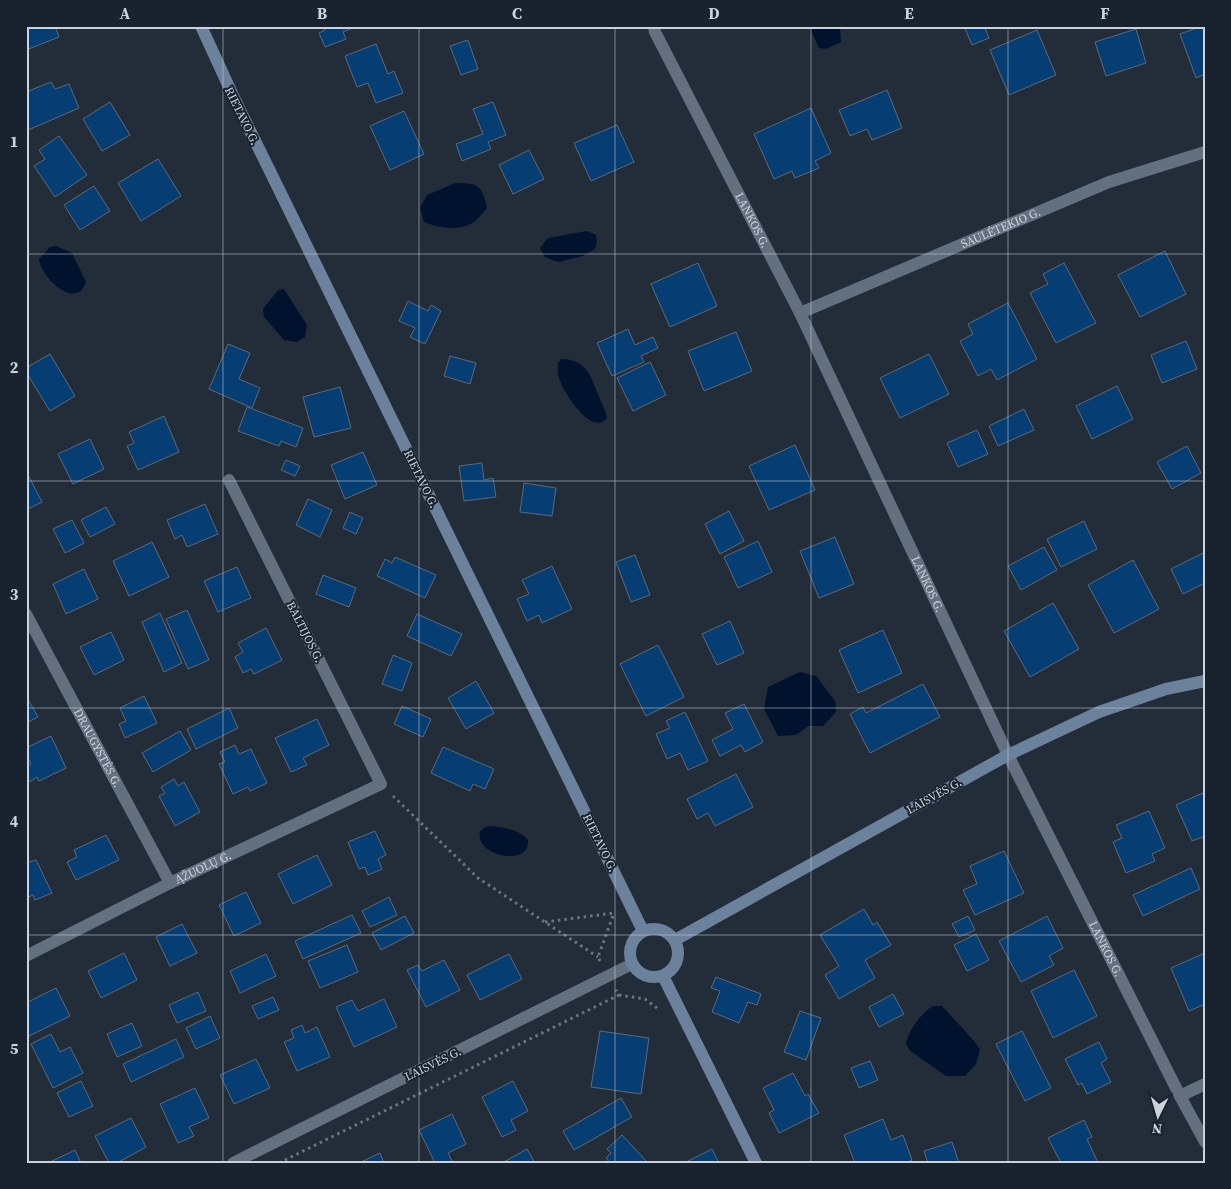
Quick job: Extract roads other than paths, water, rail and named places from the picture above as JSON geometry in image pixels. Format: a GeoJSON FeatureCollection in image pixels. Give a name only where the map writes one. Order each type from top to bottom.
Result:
{"type":"FeatureCollection","features":[{"type":"Feature","properties":{"kind":"main road","name":"RIETAVO G."},"geometry":{"type":"LineString","coordinates":[[201,26],[234,100],[643,931]]}},
{"type":"Feature","properties":{"kind":"main road","name":"LAISVĖS G."},"geometry":{"type":"LineString","coordinates":[[675,940],[1008,755],[1099,712],[1166,689],[1205,681]]}},
{"type":"Feature","properties":{"kind":"main road"},"geometry":{"type":"LineString","coordinates":[[657,929],[670,935],[675,940],[678,948],[676,965],[663,976],[656,978],[642,975],[632,964],[630,958],[631,946],[643,931],[657,929]]}},
{"type":"Feature","properties":{"kind":"main road"},"geometry":{"type":"LineString","coordinates":[[663,976],[756,1163]]}},
{"type":"Feature","properties":{"kind":"street","name":"LANKOS G."},"geometry":{"type":"LineString","coordinates":[[654,26],[655,32],[800,313],[1008,755],[1205,1142]]}},
{"type":"Feature","properties":{"kind":"street","name":"SAULĖTEKIO G."},"geometry":{"type":"LineString","coordinates":[[800,313],[1109,182],[1205,152]]}},
{"type":"Feature","properties":{"kind":"street","name":"BALTIJOS G."},"geometry":{"type":"LineString","coordinates":[[229,480],[381,784]]}},
{"type":"Feature","properties":{"kind":"street","name":"DRAUGYSTĖS G."},"geometry":{"type":"LineString","coordinates":[[26,614],[170,883]]}},
{"type":"Feature","properties":{"kind":"street","name":"ĄŽUOLŲ G."},"geometry":{"type":"LineString","coordinates":[[26,956],[170,883],[381,784]]}},
{"type":"Feature","properties":{"kind":"street","name":"LAISVĖS G."},"geometry":{"type":"LineString","coordinates":[[233,1163],[632,964]]}},
{"type":"Feature","properties":{"kind":"street"},"geometry":{"type":"LineString","coordinates":[[1180,1096],[1205,1084]]}},
{"type":"Feature","properties":{"kind":"water"},"geometry":{"type":"Polygon","coordinates":[[[809,26],[840,26],[841,42],[826,49],[819,48],[809,26]]]}},
{"type":"Feature","properties":{"kind":"water"},"geometry":{"type":"Polygon","coordinates":[[[455,183],[478,187],[483,194],[487,208],[476,221],[462,227],[442,227],[424,222],[420,208],[427,195],[455,183]]]}},
{"type":"Feature","properties":{"kind":"water"},"geometry":{"type":"Polygon","coordinates":[[[587,231],[596,235],[597,242],[595,249],[583,256],[558,262],[545,257],[540,248],[548,238],[587,231]]]}},
{"type":"Feature","properties":{"kind":"water"},"geometry":{"type":"Polygon","coordinates":[[[56,246],[72,253],[86,282],[80,291],[70,293],[58,288],[43,271],[39,259],[50,247],[56,246]]]}},
{"type":"Feature","properties":{"kind":"water"},"geometry":{"type":"Polygon","coordinates":[[[284,289],[307,325],[305,337],[297,342],[284,340],[264,317],[263,309],[278,290],[284,289]]]}},
{"type":"Feature","properties":{"kind":"water"},"geometry":{"type":"Polygon","coordinates":[[[561,359],[578,362],[588,371],[607,418],[600,422],[593,422],[578,409],[560,382],[558,363],[561,359]]]}},
{"type":"Feature","properties":{"kind":"water"},"geometry":{"type":"Polygon","coordinates":[[[800,672],[816,676],[835,701],[836,712],[823,726],[808,726],[796,735],[778,736],[764,709],[768,687],[800,672]]]}},
{"type":"Feature","properties":{"kind":"water"},"geometry":{"type":"Polygon","coordinates":[[[485,827],[506,828],[521,834],[528,840],[527,848],[523,853],[508,856],[491,851],[484,846],[480,839],[480,831],[485,827]]]}},
{"type":"Feature","properties":{"kind":"water"},"geometry":{"type":"Polygon","coordinates":[[[933,1006],[942,1006],[980,1050],[976,1064],[965,1076],[946,1076],[909,1050],[906,1043],[916,1022],[933,1006]]]}}]}
